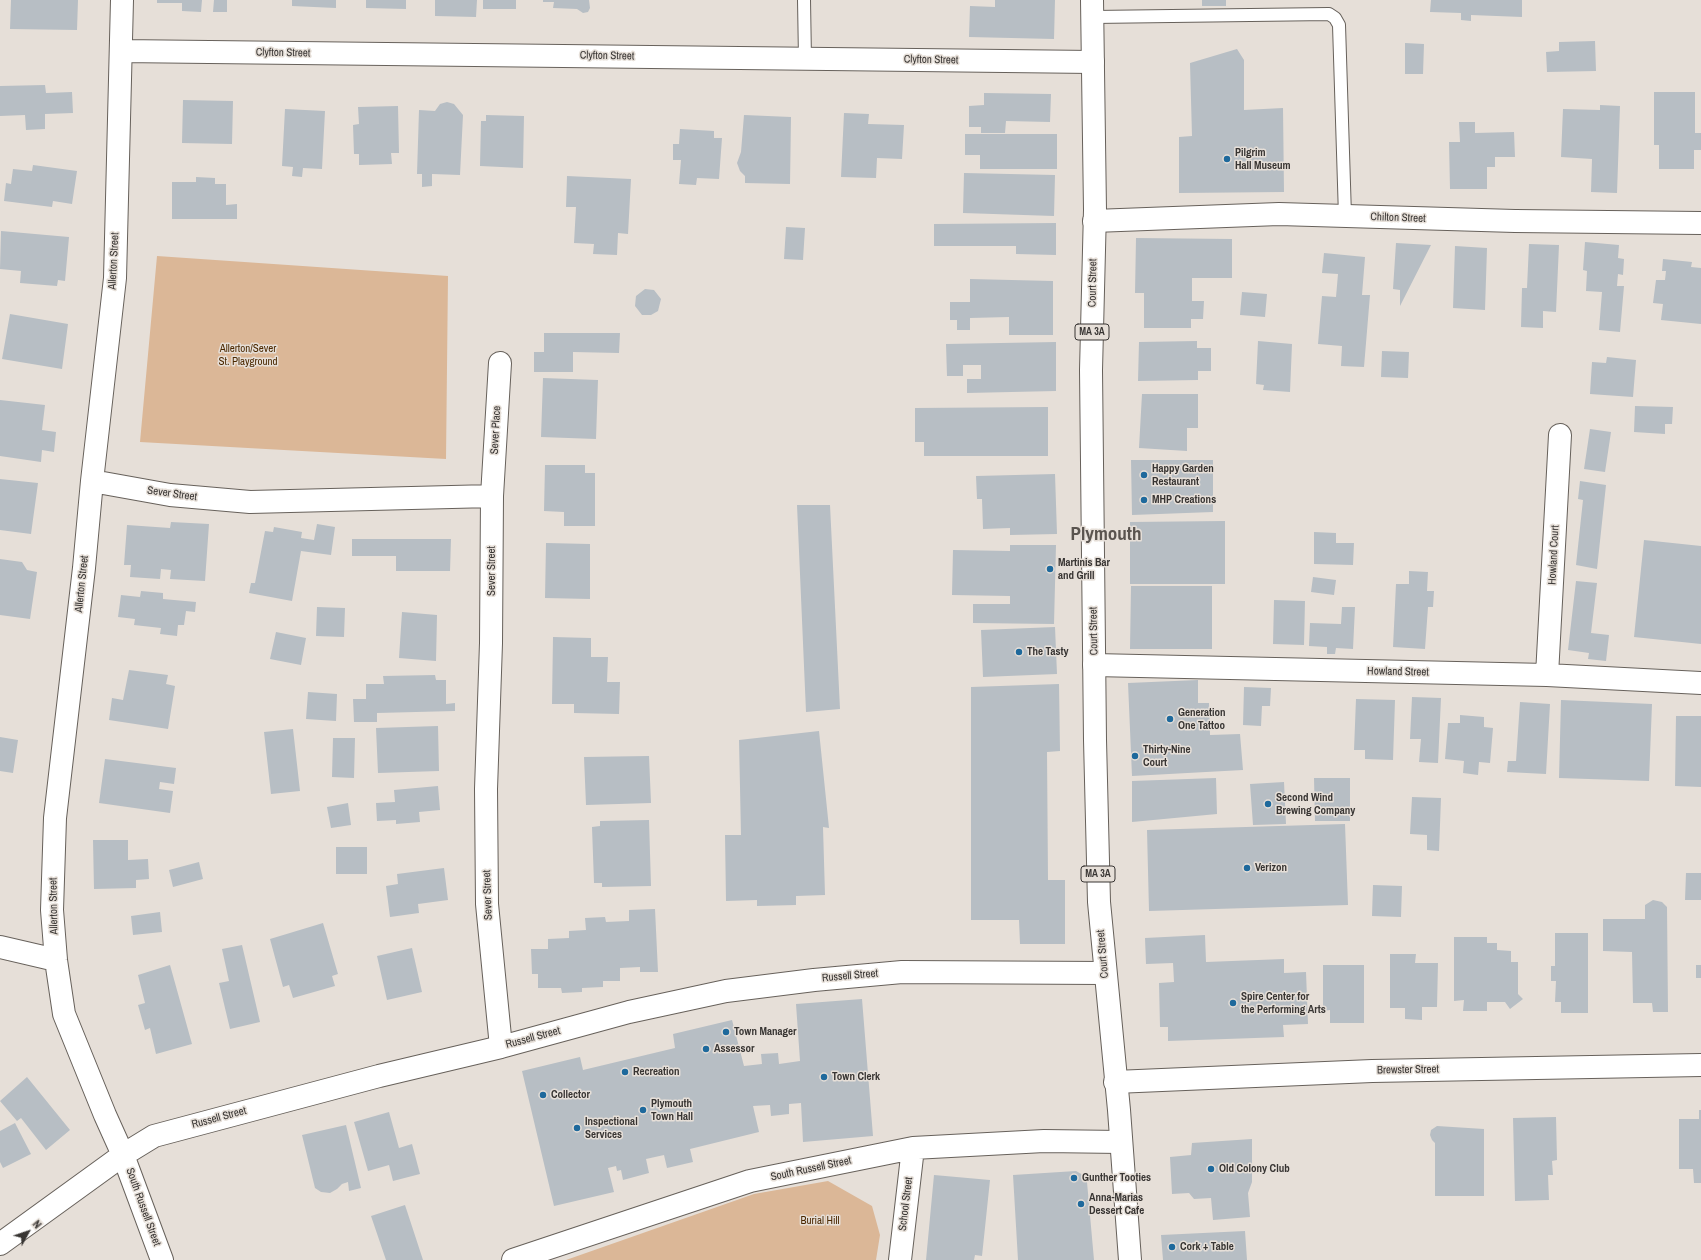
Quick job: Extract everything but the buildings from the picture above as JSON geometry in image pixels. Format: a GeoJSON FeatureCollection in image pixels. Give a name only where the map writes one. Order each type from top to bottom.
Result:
{"type":"FeatureCollection","features":[{"type":"Feature","properties":{"kind":"street","name":"Allerton Street"},"geometry":{"type":"LineString","coordinates":[[122,0],[115,278],[92,481],[84,568],[55,818],[52,910],[56,960],[64,1014],[123,1155]]}},
{"type":"Feature","properties":{"kind":"street","name":"Court Street"},"geometry":{"type":"LineString","coordinates":[[1092,9],[1094,62],[1094,221],[1091,370],[1094,665],[1099,902],[1115,1082],[1119,1110],[1130,1260]]}},
{"type":"Feature","properties":{"kind":"street","name":"Clyfton Street"},"geometry":{"type":"LineString","coordinates":[[121,51],[1094,62]]}},
{"type":"Feature","properties":{"kind":"street","name":"Chilton Street"},"geometry":{"type":"LineString","coordinates":[[1094,221],[1279,214],[1515,221],[1701,223]]}},
{"type":"Feature","properties":{"kind":"street","name":"Sever Place"},"geometry":{"type":"LineString","coordinates":[[492,496],[500,363]]}},
{"type":"Feature","properties":{"kind":"street","name":"Howland Court"},"geometry":{"type":"LineString","coordinates":[[1547,675],[1560,435]]}},
{"type":"Feature","properties":{"kind":"street","name":"Sever Street"},"geometry":{"type":"LineString","coordinates":[[92,481],[170,495],[250,502],[492,496],[492,643],[486,789],[487,904],[501,1047]]}},
{"type":"Feature","properties":{"kind":"street","name":"Howland Street"},"geometry":{"type":"LineString","coordinates":[[1094,665],[1547,675],[1701,683]]}},
{"type":"Feature","properties":{"kind":"street"},"geometry":{"type":"LineString","coordinates":[[0,947],[56,960]]}},
{"type":"Feature","properties":{"kind":"street","name":"Russell Street"},"geometry":{"type":"LineString","coordinates":[[0,1244],[123,1155],[154,1136],[164,1132],[379,1076],[501,1047],[629,1012],[726,991],[814,980],[916,970],[1105,972]]}},
{"type":"Feature","properties":{"kind":"street","name":"Brewster Street"},"geometry":{"type":"LineString","coordinates":[[1115,1082],[1372,1071],[1701,1065]]}},
{"type":"Feature","properties":{"kind":"street","name":"South Russell Street"},"geometry":{"type":"LineString","coordinates":[[513,1260],[750,1181],[913,1148],[1044,1141],[1121,1142]]}},
{"type":"Feature","properties":{"kind":"street","name":"School Street"},"geometry":{"type":"LineString","coordinates":[[900,1260],[913,1148]]}},
{"type":"Feature","properties":{"kind":"street","name":"South Russell Street"},"geometry":{"type":"LineString","coordinates":[[123,1155],[162,1260]]}},
{"type":"Feature","properties":{"kind":"lane"},"geometry":{"type":"LineString","coordinates":[[804,0],[804,59]]}},
{"type":"Feature","properties":{"kind":"lane"},"geometry":{"type":"LineString","coordinates":[[1092,9],[1329,14],[1335,18],[1339,25],[1345,216]]}},
{"type":"Feature","properties":{"kind":"green space","name":"Allerton/Sever St. Playground"},"geometry":{"type":"Polygon","coordinates":[[[157,256],[448,276],[446,459],[140,442],[157,256]]]}},
{"type":"Feature","properties":{"kind":"green space","name":"Burial Hill"},"geometry":{"type":"Polygon","coordinates":[[[828,1181],[872,1206],[880,1235],[876,1260],[566,1260],[754,1194],[828,1181]]]}},
{"type":"Feature","properties":{"kind":"place","name":"Pilgrim Hall Museum"},"geometry":{"type":"Point","coordinates":[1227,159]}},
{"type":"Feature","properties":{"kind":"place","name":"Happy Garden Restaurant"},"geometry":{"type":"Point","coordinates":[1144,475]}},
{"type":"Feature","properties":{"kind":"place","name":"MHP Creations"},"geometry":{"type":"Point","coordinates":[1144,500]}},
{"type":"Feature","properties":{"kind":"place","name":"Martinis Bar and Grill"},"geometry":{"type":"Point","coordinates":[1050,569]}},
{"type":"Feature","properties":{"kind":"place","name":"The Tasty"},"geometry":{"type":"Point","coordinates":[1019,652]}},
{"type":"Feature","properties":{"kind":"place","name":"Generation One Tattoo"},"geometry":{"type":"Point","coordinates":[1170,719]}},
{"type":"Feature","properties":{"kind":"place","name":"Thirty-Nine Court"},"geometry":{"type":"Point","coordinates":[1135,756]}},
{"type":"Feature","properties":{"kind":"place","name":"Second Wind Brewing Company"},"geometry":{"type":"Point","coordinates":[1268,804]}},
{"type":"Feature","properties":{"kind":"place","name":"Verizon"},"geometry":{"type":"Point","coordinates":[1247,868]}},
{"type":"Feature","properties":{"kind":"place","name":"Spire Center for the Performing Arts"},"geometry":{"type":"Point","coordinates":[1233,1003]}},
{"type":"Feature","properties":{"kind":"place","name":"Town Manager"},"geometry":{"type":"Point","coordinates":[726,1032]}},
{"type":"Feature","properties":{"kind":"place","name":"Assessor"},"geometry":{"type":"Point","coordinates":[706,1049]}},
{"type":"Feature","properties":{"kind":"place","name":"Recreation"},"geometry":{"type":"Point","coordinates":[625,1072]}},
{"type":"Feature","properties":{"kind":"place","name":"Town Clerk"},"geometry":{"type":"Point","coordinates":[824,1077]}},
{"type":"Feature","properties":{"kind":"place","name":"Collector"},"geometry":{"type":"Point","coordinates":[543,1095]}},
{"type":"Feature","properties":{"kind":"place","name":"Plymouth Town Hall"},"geometry":{"type":"Point","coordinates":[643,1110]}},
{"type":"Feature","properties":{"kind":"place","name":"Inspectional Services"},"geometry":{"type":"Point","coordinates":[577,1128]}},
{"type":"Feature","properties":{"kind":"place","name":"Old Colony Club"},"geometry":{"type":"Point","coordinates":[1211,1169]}},
{"type":"Feature","properties":{"kind":"place","name":"Gunther Tooties"},"geometry":{"type":"Point","coordinates":[1074,1178]}},
{"type":"Feature","properties":{"kind":"place","name":"Anna-Marias Dessert Cafe"},"geometry":{"type":"Point","coordinates":[1081,1204]}},
{"type":"Feature","properties":{"kind":"place","name":"Cork + Table"},"geometry":{"type":"Point","coordinates":[1172,1247]}},
{"type":"Feature","properties":{"kind":"district","name":"Plymouth"},"geometry":{"type":"Point","coordinates":[1106,535]}}]}
